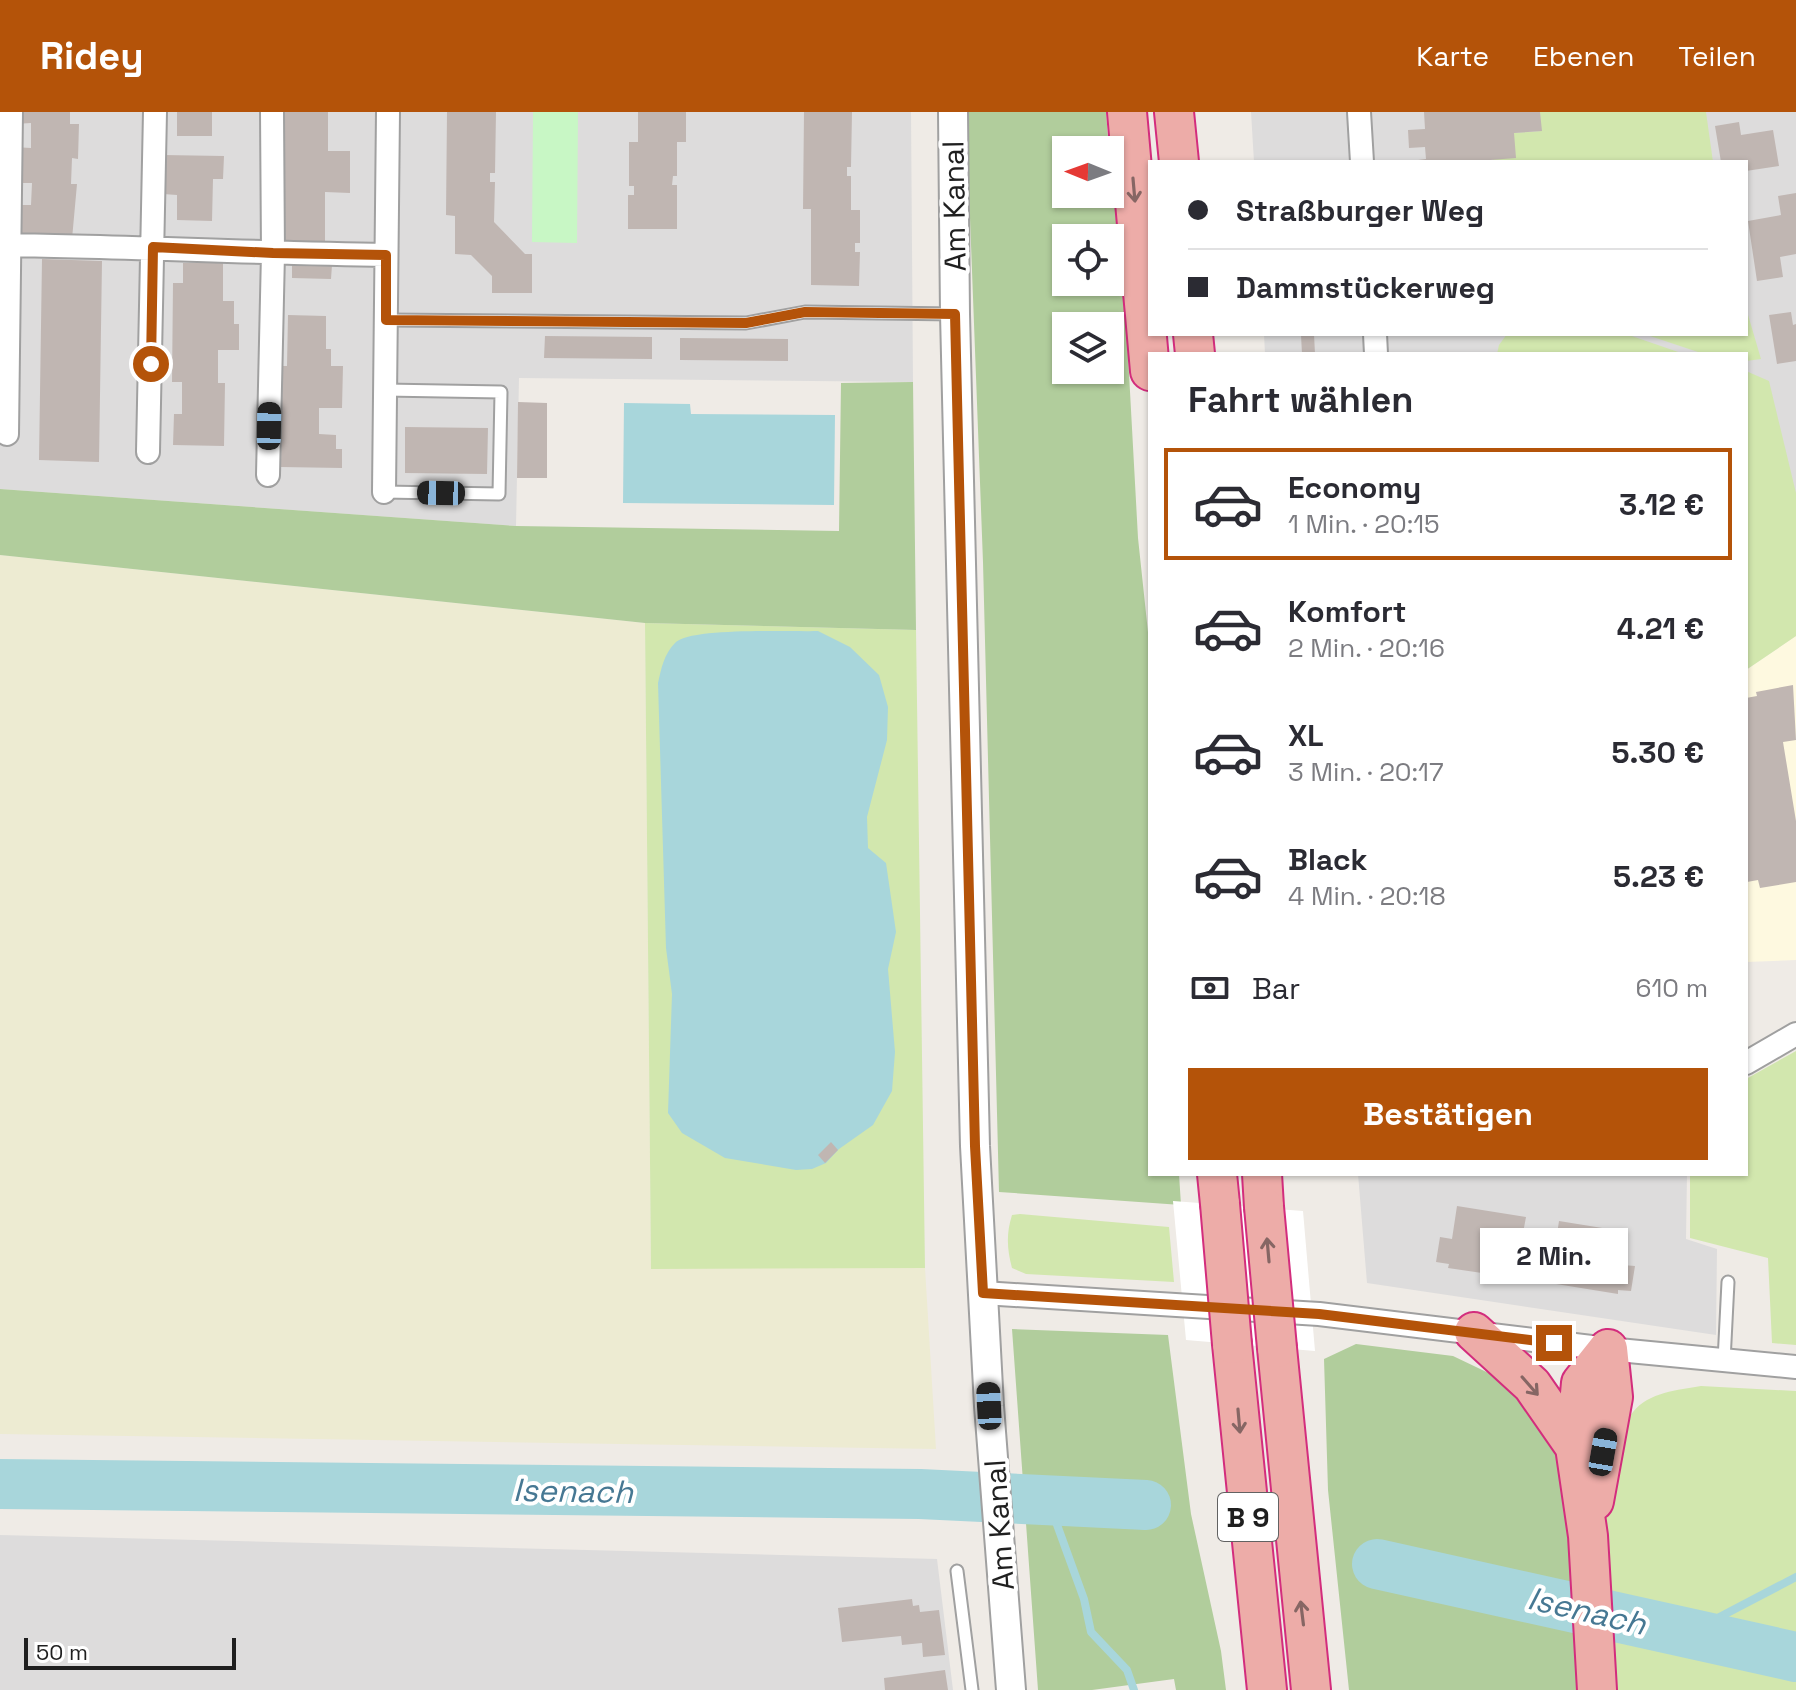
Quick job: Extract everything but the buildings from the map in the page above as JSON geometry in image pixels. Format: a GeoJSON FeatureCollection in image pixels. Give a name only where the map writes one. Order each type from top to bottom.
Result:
{"type":"FeatureCollection","features":[{"type":"Feature","properties":{"kind":"highway"},"geometry":{"type":"LineString","coordinates":[[1127,112],[1148,352]]}},
{"type":"Feature","properties":{"kind":"highway"},"geometry":{"type":"LineString","coordinates":[[1174,112],[1179,160]]}},
{"type":"Feature","properties":{"kind":"highway","name":"B 9"},"geometry":{"type":"LineString","coordinates":[[1219,1189],[1267,1690]]}},
{"type":"Feature","properties":{"kind":"highway","name":"B 9"},"geometry":{"type":"LineString","coordinates":[[1263,1191],[1311,1690]]}},
{"type":"Feature","properties":{"kind":"highway"},"geometry":{"type":"LineString","coordinates":[[1474,1332],[1532,1385],[1575,1447]]}},
{"type":"Feature","properties":{"kind":"highway"},"geometry":{"type":"LineString","coordinates":[[1597,1690],[1588,1536],[1575,1447],[1581,1383],[1608,1349]]}},
{"type":"Feature","properties":{"kind":"highway"},"geometry":{"type":"LineString","coordinates":[[1588,1536],[1613,1397],[1608,1349]]}},
{"type":"Feature","properties":{"kind":"street"},"geometry":{"type":"LineString","coordinates":[[4,434],[11,112]]}},
{"type":"Feature","properties":{"kind":"street"},"geometry":{"type":"LineString","coordinates":[[148,452],[155,112]]}},
{"type":"Feature","properties":{"kind":"street"},"geometry":{"type":"LineString","coordinates":[[268,475],[273,253],[272,112]]}},
{"type":"Feature","properties":{"kind":"street"},"geometry":{"type":"LineString","coordinates":[[384,492],[388,112]]}},
{"type":"Feature","properties":{"kind":"street","name":"Am Kanal"},"geometry":{"type":"LineString","coordinates":[[953,112],[975,1146],[1011,1690]]}},
{"type":"Feature","properties":{"kind":"street"},"geometry":{"type":"LineString","coordinates":[[1359,112],[1362,160]]}},
{"type":"Feature","properties":{"kind":"street"},"geometry":{"type":"LineString","coordinates":[[9,245],[386,255]]}},
{"type":"Feature","properties":{"kind":"street"},"geometry":{"type":"LineString","coordinates":[[1748,1062],[1796,1034]]}},
{"type":"Feature","properties":{"kind":"street"},"geometry":{"type":"LineString","coordinates":[[983,1293],[1319,1314],[1608,1349],[1796,1367]]}},
{"type":"Feature","properties":{"kind":"lane"},"geometry":{"type":"LineString","coordinates":[[386,320],[746,323],[805,312],[955,314]]}},
{"type":"Feature","properties":{"kind":"lane"},"geometry":{"type":"LineString","coordinates":[[384,492],[499,494],[501,392],[385,390]]}},
{"type":"Feature","properties":{"kind":"lane"},"geometry":{"type":"LineString","coordinates":[[1724,1361],[1728,1282]]}},
{"type":"Feature","properties":{"kind":"lane","name":"Am Kanal"},"geometry":{"type":"LineString","coordinates":[[957,1571],[972,1690]]}},
{"type":"Feature","properties":{"kind":"shaded area"},"geometry":{"type":"Polygon","coordinates":[[[0,112],[911,112],[913,382],[519,378],[516,526],[0,489],[0,112]]]}},
{"type":"Feature","properties":{"kind":"shaded area"},"geometry":{"type":"Polygon","coordinates":[[[1251,112],[1796,112],[1796,615],[1748,647],[1748,352],[1265,352],[1264,336],[1748,336],[1748,160],[1254,160],[1251,112]]]}},
{"type":"Feature","properties":{"kind":"shaded area"},"geometry":{"type":"Polygon","coordinates":[[[0,555],[645,623],[651,1268],[925,1268],[936,1449],[0,1434],[0,555]]]}},
{"type":"Feature","properties":{"kind":"shaded area"},"geometry":{"type":"Polygon","coordinates":[[[1796,636],[1796,960],[1748,962],[1748,669],[1796,636]]]}},
{"type":"Feature","properties":{"kind":"shaded area"},"geometry":{"type":"Polygon","coordinates":[[[1358,1176],[1687,1176],[1686,1239],[1717,1249],[1716,1335],[1367,1283],[1358,1176]]]}},
{"type":"Feature","properties":{"kind":"shaded area"},"geometry":{"type":"Polygon","coordinates":[[[0,1535],[937,1559],[953,1690],[0,1690],[0,1535]]]}},
{"type":"Feature","properties":{"kind":"green space"},"geometry":{"type":"Polygon","coordinates":[[[533,112],[578,112],[577,243],[532,242],[533,112]]]}},
{"type":"Feature","properties":{"kind":"green space"},"geometry":{"type":"Polygon","coordinates":[[[966,112],[1106,112],[1108,136],[1052,136],[1052,208],[1116,208],[1118,224],[1052,224],[1052,296],[1124,296],[1124,282],[1138,538],[1148,632],[1148,1176],[1179,1176],[1181,1205],[999,1192],[983,562],[966,112]]]}},
{"type":"Feature","properties":{"kind":"green space"},"geometry":{"type":"Polygon","coordinates":[[[1540,112],[1706,112],[1713,160],[1493,160],[1514,133],[1541,131],[1540,112]]]}},
{"type":"Feature","properties":{"kind":"green space"},"geometry":{"type":"Polygon","coordinates":[[[1748,315],[1761,359],[1748,361],[1748,352],[1698,352],[1650,336],[1748,336],[1748,315]]]}},
{"type":"Feature","properties":{"kind":"green space"},"geometry":{"type":"Polygon","coordinates":[[[1506,336],[1632,336],[1678,352],[1497,352],[1506,336]]]}},
{"type":"Feature","properties":{"kind":"green space"},"geometry":{"type":"Polygon","coordinates":[[[1748,372],[1769,381],[1796,493],[1796,636],[1748,669],[1748,372]]]}},
{"type":"Feature","properties":{"kind":"green space"},"geometry":{"type":"Polygon","coordinates":[[[913,382],[916,630],[645,623],[0,555],[0,489],[516,526],[839,531],[841,383],[913,382]]]}},
{"type":"Feature","properties":{"kind":"green space"},"geometry":{"type":"Polygon","coordinates":[[[645,623],[916,630],[925,1268],[651,1269],[645,623]]]}},
{"type":"Feature","properties":{"kind":"green space"},"geometry":{"type":"Polygon","coordinates":[[[1796,1051],[1796,1345],[1772,1343],[1768,1258],[1690,1238],[1690,1176],[1748,1176],[1748,1078],[1796,1051]]]}},
{"type":"Feature","properties":{"kind":"green space"},"geometry":{"type":"Polygon","coordinates":[[[1012,1215],[1169,1227],[1174,1282],[1026,1274],[1012,1268],[1008,1248],[1009,1229],[1012,1215]]]}},
{"type":"Feature","properties":{"kind":"green space"},"geometry":{"type":"Polygon","coordinates":[[[1012,1329],[1168,1335],[1191,1514],[1221,1651],[1226,1690],[1176,1690],[1174,1679],[1092,1690],[1038,1690],[1012,1329]]]}},
{"type":"Feature","properties":{"kind":"green space"},"geometry":{"type":"Polygon","coordinates":[[[1356,1344],[1453,1356],[1520,1388],[1558,1446],[1570,1510],[1579,1690],[1349,1690],[1328,1490],[1324,1359],[1356,1344]]]}},
{"type":"Feature","properties":{"kind":"green space"},"geometry":{"type":"Polygon","coordinates":[[[1701,1386],[1796,1391],[1796,1690],[1613,1690],[1604,1532],[1606,1480],[1612,1453],[1623,1427],[1640,1405],[1664,1393],[1701,1386]]]}},
{"type":"Feature","properties":{"kind":"water"},"geometry":{"type":"Polygon","coordinates":[[[624,403],[690,404],[691,414],[835,415],[834,505],[623,503],[624,403]]]}},
{"type":"Feature","properties":{"kind":"water"},"geometry":{"type":"Polygon","coordinates":[[[818,631],[850,647],[879,675],[888,707],[887,740],[867,817],[868,848],[886,863],[896,932],[888,969],[895,1052],[892,1091],[873,1125],[839,1149],[826,1163],[812,1169],[796,1170],[725,1158],[682,1133],[668,1113],[672,994],[666,948],[658,683],[668,652],[684,638],[720,632],[818,631]]]}},
{"type":"Feature","properties":{"kind":"pier"},"geometry":{"type":"Polygon","coordinates":[[[1173,1201],[1303,1211],[1315,1351],[1186,1340],[1173,1201]]]}},
{"type":"Feature","properties":{"kind":"waterway","name":"Isenach"},"geometry":{"type":"LineString","coordinates":[[0,1484],[920,1494],[1146,1505]]}},
{"type":"Feature","properties":{"kind":"waterway"},"geometry":{"type":"LineString","coordinates":[[1048,1500],[1084,1599],[1091,1632],[1127,1670],[1134,1690]]}},
{"type":"Feature","properties":{"kind":"waterway","name":"Isenach"},"geometry":{"type":"LineString","coordinates":[[1377,1564],[1796,1657]]}},
{"type":"Feature","properties":{"kind":"waterway"},"geometry":{"type":"LineString","coordinates":[[1689,1633],[1796,1577]]}},
{"type":"Feature","properties":{"kind":"route"},"geometry":{"type":"LineString","coordinates":[[151,364],[153,247],[386,255],[386,320],[746,323],[805,312],[955,314],[975,1146],[983,1293],[1319,1314],[1554,1343]]}}]}
